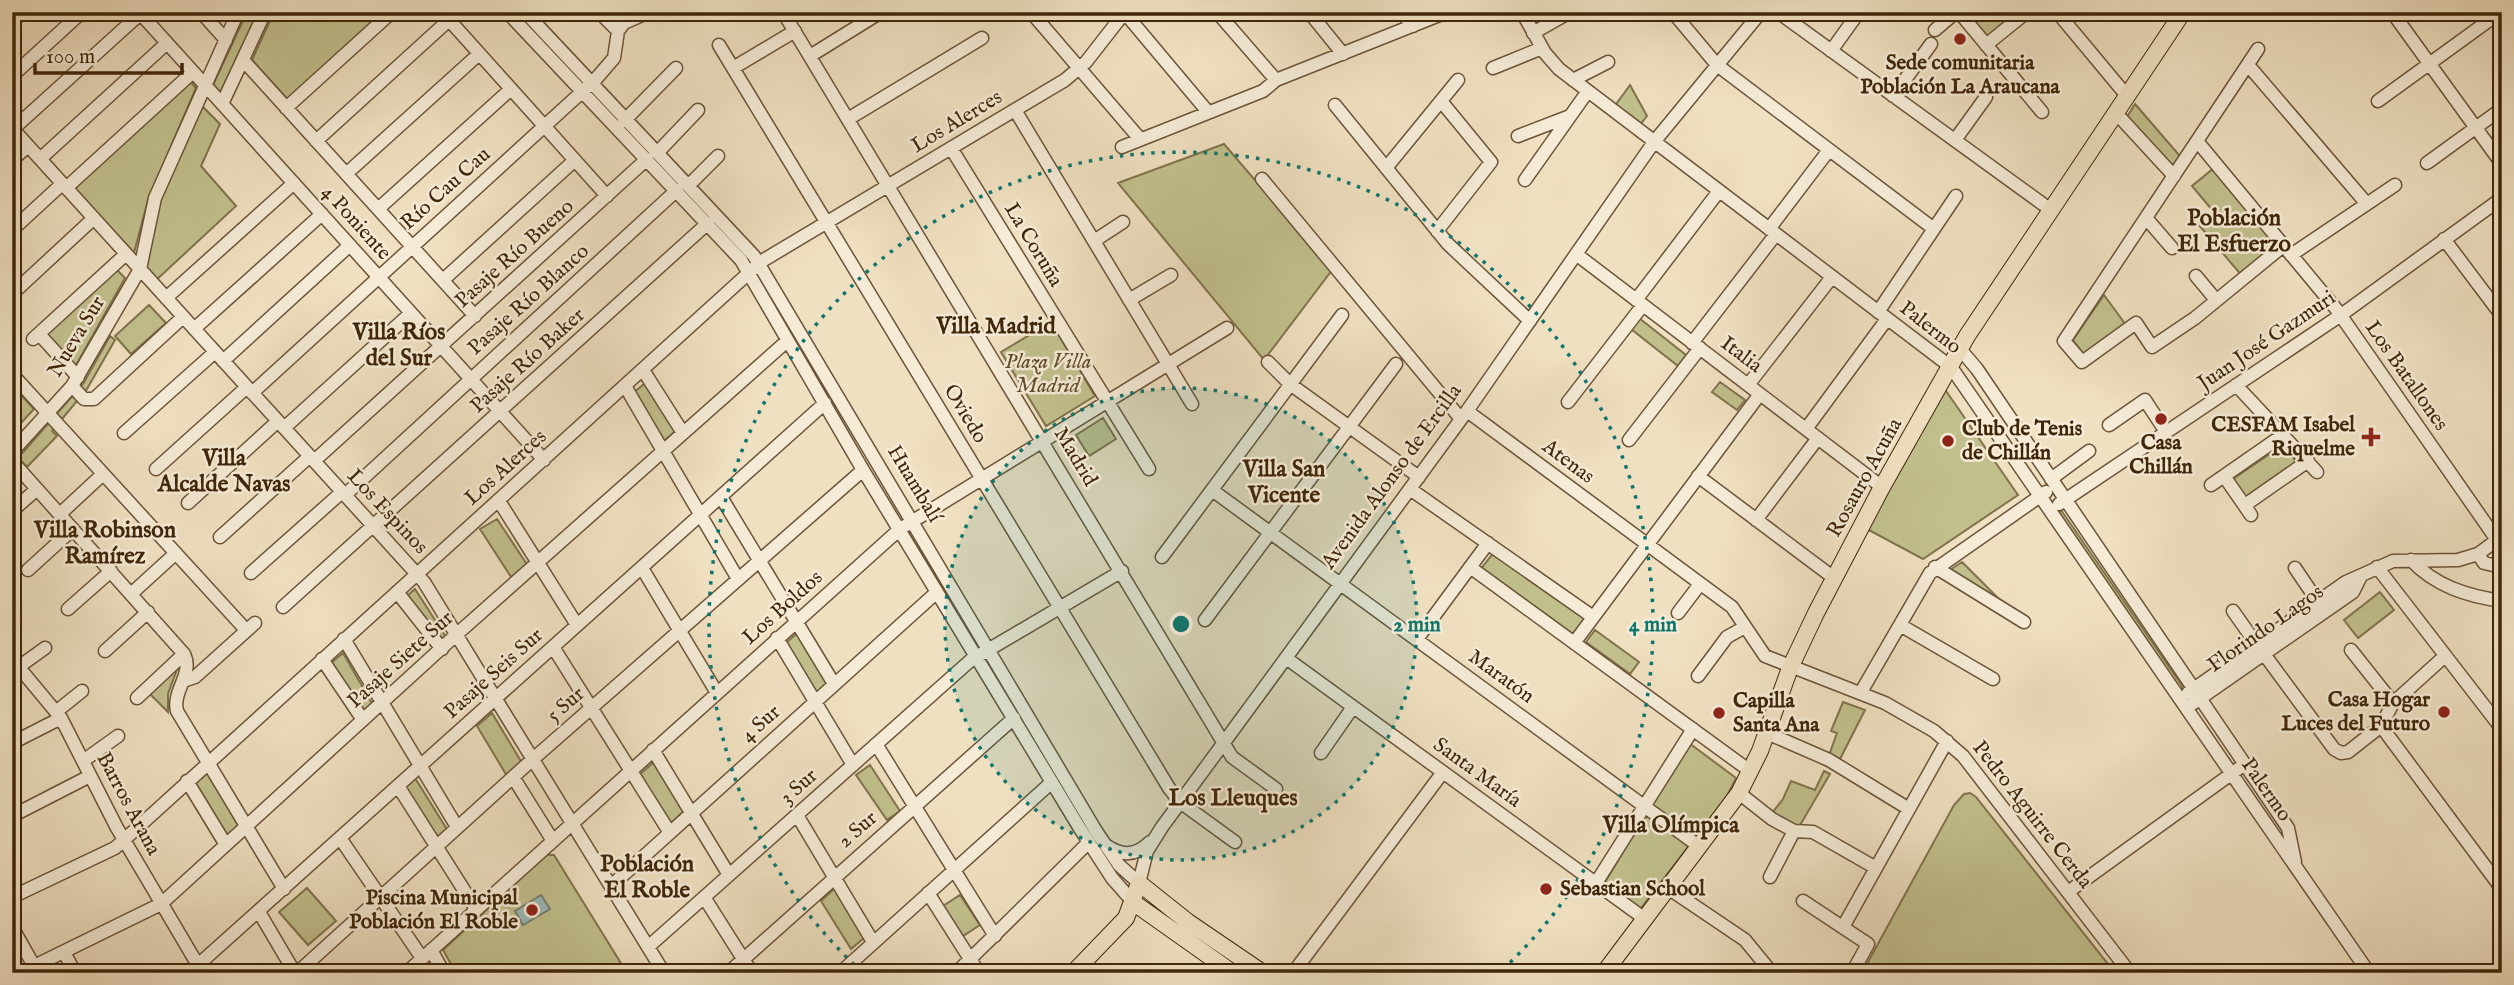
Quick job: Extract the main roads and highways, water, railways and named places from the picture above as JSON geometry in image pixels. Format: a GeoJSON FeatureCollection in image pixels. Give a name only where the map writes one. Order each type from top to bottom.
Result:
{"type":"FeatureCollection","features":[{"type":"Feature","properties":{"kind":"main road","name":"Rosauro Acuña"},"geometry":{"type":"LineString","coordinates":[[1604,973],[1739,793],[1767,733],[1790,668],[1834,578],[1960,349],[2183,12]]}},
{"type":"Feature","properties":{"kind":"main road","name":"Avenida Alonso de Ercilla"},"geometry":{"type":"LineString","coordinates":[[1073,973],[1120,925],[1134,903],[1139,883]]}},
{"type":"Feature","properties":{"kind":"main road","name":"Huambalí"},"geometry":{"type":"LineString","coordinates":[[1139,883],[1188,922],[1263,973]]}},
{"type":"Feature","properties":{"kind":"main road","name":"Huambalí"},"geometry":{"type":"LineString","coordinates":[[1134,903],[1233,973]]}},
{"type":"Feature","properties":{"kind":"water","name":"Piscina Municipal Población El Roble"},"geometry":{"type":"Polygon","coordinates":[[[541,895],[550,909],[523,925],[515,911],[541,895]]]}},
{"type":"Feature","properties":{"kind":"place","name":"Sede comunitaria Población La Araucana"},"geometry":{"type":"Point","coordinates":[1960,39]}},
{"type":"Feature","properties":{"kind":"place","name":"Casa Chillán"},"geometry":{"type":"Point","coordinates":[2161,419]}},
{"type":"Feature","properties":{"kind":"place","name":"CESFAM Isabel Riquelme"},"geometry":{"type":"Point","coordinates":[2371,437]}},
{"type":"Feature","properties":{"kind":"place","name":"Club de Tenis de Chillán"},"geometry":{"type":"Point","coordinates":[1948,441]}},
{"type":"Feature","properties":{"kind":"place","name":"Casa Hogar Luces del Futuro"},"geometry":{"type":"Point","coordinates":[2444,712]}},
{"type":"Feature","properties":{"kind":"place","name":"Capilla Santa Ana"},"geometry":{"type":"Point","coordinates":[1719,713]}},
{"type":"Feature","properties":{"kind":"place","name":"Sebastian School"},"geometry":{"type":"Point","coordinates":[1546,889]}},
{"type":"Feature","properties":{"kind":"place","name":"Piscina Municipal Población El Roble"},"geometry":{"type":"Point","coordinates":[532,910]}},
{"type":"Feature","properties":{"kind":"district","name":"Población El Esfuerzo"},"geometry":{"type":"Point","coordinates":[2234,231]}},
{"type":"Feature","properties":{"kind":"district","name":"Villa Madrid"},"geometry":{"type":"Point","coordinates":[996,326]}},
{"type":"Feature","properties":{"kind":"district","name":"Villa Ríos del Sur"},"geometry":{"type":"Point","coordinates":[399,345]}},
{"type":"Feature","properties":{"kind":"district","name":"Villa Alcalde Navas"},"geometry":{"type":"Point","coordinates":[224,471]}},
{"type":"Feature","properties":{"kind":"district","name":"Villa San Vicente"},"geometry":{"type":"Point","coordinates":[1284,482]}},
{"type":"Feature","properties":{"kind":"district","name":"Villa Robinson Ramírez"},"geometry":{"type":"Point","coordinates":[105,543]}},
{"type":"Feature","properties":{"kind":"district","name":"Los Lleuques"},"geometry":{"type":"Point","coordinates":[1233,798]}},
{"type":"Feature","properties":{"kind":"district","name":"Villa Olímpica"},"geometry":{"type":"Point","coordinates":[1671,825]}},
{"type":"Feature","properties":{"kind":"district","name":"Población El Roble"},"geometry":{"type":"Point","coordinates":[647,877]}},
{"type":"Feature","properties":{"kind":"park label","name":"Plaza Villa Madrid"},"geometry":{"type":"Point","coordinates":[1048,374]}}]}
